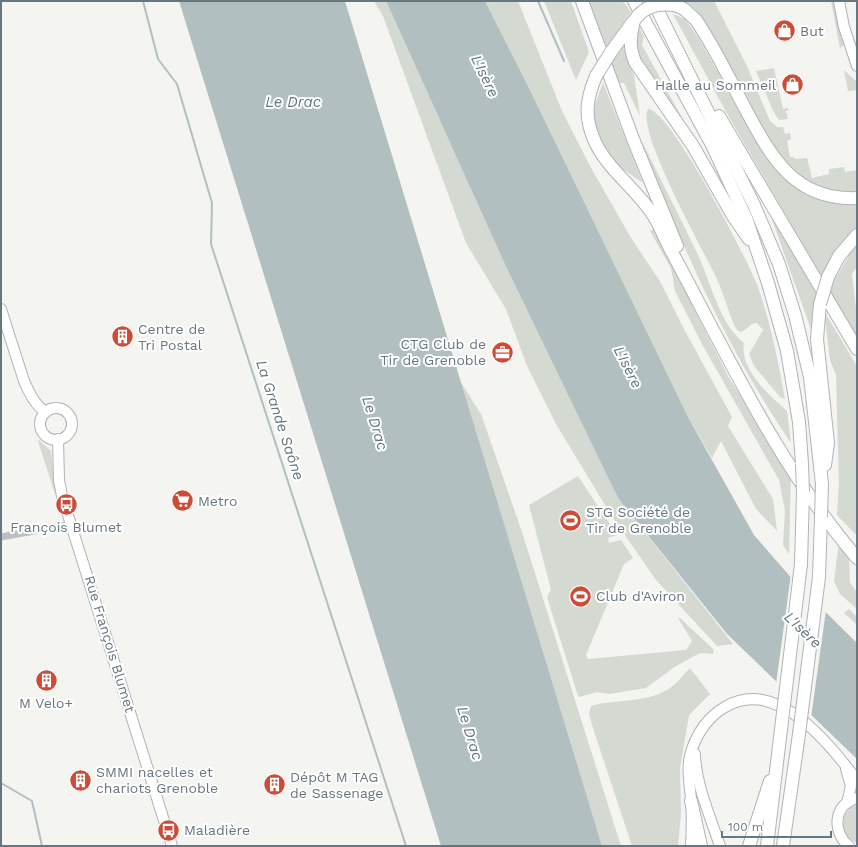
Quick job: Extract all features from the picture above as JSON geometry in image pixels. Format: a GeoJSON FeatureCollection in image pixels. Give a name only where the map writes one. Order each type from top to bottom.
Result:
{"type":"FeatureCollection","features":[{"type":"Feature","properties":{"kind":"highway"},"geometry":{"type":"LineString","coordinates":[[582,1],[633,139],[703,310]]}},
{"type":"Feature","properties":{"kind":"highway"},"geometry":{"type":"LineString","coordinates":[[634,1],[712,145],[746,218],[768,283],[787,351],[799,422],[803,492],[801,564],[767,846]]}},
{"type":"Feature","properties":{"kind":"highway"},"geometry":{"type":"LineString","coordinates":[[653,1],[754,205],[779,264],[795,315],[810,377],[822,484]]}},
{"type":"Feature","properties":{"kind":"highway"},"geometry":{"type":"LineString","coordinates":[[857,198],[846,199],[821,194],[799,182],[783,169],[768,152],[696,20],[684,9],[675,4],[662,4],[648,7],[638,14],[611,52],[590,89],[587,119],[593,138],[605,157],[655,218],[742,385],[787,461],[842,540],[857,558]]}},
{"type":"Feature","properties":{"kind":"highway"},"geometry":{"type":"LineString","coordinates":[[634,21],[630,43],[635,62],[693,146],[733,216],[755,247]]}},
{"type":"Feature","properties":{"kind":"highway"},"geometry":{"type":"LineString","coordinates":[[673,40],[857,349]]}},
{"type":"Feature","properties":{"kind":"highway"},"geometry":{"type":"LineString","coordinates":[[783,846],[819,577],[822,484],[828,443],[817,340],[820,304],[828,277],[839,256],[857,235]]}},
{"type":"Feature","properties":{"kind":"highway"},"geometry":{"type":"LineString","coordinates":[[749,846],[777,761]]}},
{"type":"Feature","properties":{"kind":"highway"},"geometry":{"type":"LineString","coordinates":[[692,801],[701,846]]}},
{"type":"Feature","properties":{"kind":"street"},"geometry":{"type":"LineString","coordinates":[[839,1],[844,27],[857,66]]}},
{"type":"Feature","properties":{"kind":"street"},"geometry":{"type":"LineString","coordinates":[[1,309],[24,381],[29,392],[41,409],[46,412]]}},
{"type":"Feature","properties":{"kind":"street"},"geometry":{"type":"LineString","coordinates":[[54,408],[59,408],[70,416],[72,425],[71,430],[66,437],[58,439],[48,437],[42,429],[41,420],[46,412],[54,408]]}},
{"type":"Feature","properties":{"kind":"street","name":"Rue François Blumet"},"geometry":{"type":"LineString","coordinates":[[58,439],[59,480],[62,496],[172,846]]}},
{"type":"Feature","properties":{"kind":"street"},"geometry":{"type":"LineString","coordinates":[[1,537],[72,524]]}},
{"type":"Feature","properties":{"kind":"street"},"geometry":{"type":"LineString","coordinates":[[691,846],[692,801],[689,764],[691,752],[706,722],[718,711],[731,703],[748,699],[764,700],[785,708],[795,714],[843,762],[857,780]]}},
{"type":"Feature","properties":{"kind":"street"},"geometry":{"type":"LineString","coordinates":[[696,742],[695,766],[720,846]]}},
{"type":"Feature","properties":{"kind":"street"},"geometry":{"type":"LineString","coordinates":[[843,762],[851,786],[847,802],[841,809],[838,817],[837,826],[839,834],[849,846]]}},
{"type":"Feature","properties":{"kind":"street"},"geometry":{"type":"LineString","coordinates":[[847,802],[857,798]]}},
{"type":"Feature","properties":{"kind":"shaded area"},"geometry":{"type":"Polygon","coordinates":[[[374,1],[386,1],[437,114],[618,498],[733,644],[717,646],[656,580],[611,515],[556,424],[527,366],[506,309],[466,243],[383,16],[374,1]]]}},
{"type":"Feature","properties":{"kind":"shaded area"},"geometry":{"type":"Polygon","coordinates":[[[485,1],[518,1],[562,111],[590,166],[631,238],[661,283],[684,329],[732,417],[728,426],[773,499],[777,531],[756,509],[721,441],[712,458],[689,419],[529,88],[485,1]]]}},
{"type":"Feature","properties":{"kind":"shaded area"},"geometry":{"type":"Polygon","coordinates":[[[544,1],[571,1],[589,52],[576,80],[544,1]]]}},
{"type":"Feature","properties":{"kind":"shaded area"},"geometry":{"type":"Polygon","coordinates":[[[588,1],[623,1],[631,12],[605,49],[588,1]]]}},
{"type":"Feature","properties":{"kind":"shaded area"},"geometry":{"type":"Polygon","coordinates":[[[681,1],[714,1],[747,66],[770,121],[777,127],[783,127],[785,134],[790,133],[791,139],[787,141],[790,157],[794,157],[795,159],[807,158],[812,178],[829,174],[829,169],[844,167],[845,172],[857,170],[857,194],[817,189],[797,176],[777,156],[716,41],[696,10],[688,3],[681,1]]]}},
{"type":"Feature","properties":{"kind":"shaded area"},"geometry":{"type":"Polygon","coordinates":[[[831,1],[834,1],[844,45],[840,48],[831,1]]]}},
{"type":"Feature","properties":{"kind":"shaded area"},"geometry":{"type":"Polygon","coordinates":[[[673,14],[685,19],[698,37],[754,136],[787,180],[816,198],[850,204],[857,203],[857,232],[823,279],[725,110],[673,14]]]}},
{"type":"Feature","properties":{"kind":"shaded area"},"geometry":{"type":"Polygon","coordinates":[[[638,26],[644,36],[642,45],[687,127],[636,54],[634,34],[638,26]]]}},
{"type":"Feature","properties":{"kind":"shaded area"},"geometry":{"type":"Polygon","coordinates":[[[623,43],[627,59],[634,75],[640,116],[624,83],[619,83],[610,62],[623,43]]]}},
{"type":"Feature","properties":{"kind":"shaded area"},"geometry":{"type":"Polygon","coordinates":[[[774,68],[783,109],[788,108],[789,110],[786,111],[788,119],[779,120],[774,113],[756,71],[774,68]]]}},
{"type":"Feature","properties":{"kind":"shaded area"},"geometry":{"type":"Polygon","coordinates":[[[844,70],[857,82],[857,90],[848,91],[844,70]]]}},
{"type":"Feature","properties":{"kind":"shaded area"},"geometry":{"type":"Polygon","coordinates":[[[603,83],[643,183],[617,165],[596,133],[592,112],[603,83]]]}},
{"type":"Feature","properties":{"kind":"shaded area"},"geometry":{"type":"Polygon","coordinates":[[[648,109],[659,116],[673,133],[690,159],[708,189],[752,272],[763,301],[777,357],[785,399],[780,397],[754,366],[749,354],[763,330],[757,323],[752,324],[742,332],[738,331],[734,325],[716,277],[660,163],[651,140],[647,121],[648,109]]]}},
{"type":"Feature","properties":{"kind":"shaded area"},"geometry":{"type":"Polygon","coordinates":[[[642,141],[698,255],[722,315],[736,335],[744,343],[746,362],[751,372],[764,389],[787,411],[791,443],[746,371],[707,296],[689,258],[642,141]]]}},
{"type":"Feature","properties":{"kind":"shaded area"},"geometry":{"type":"Polygon","coordinates":[[[768,208],[817,295],[814,338],[768,208]]]}},
{"type":"Feature","properties":{"kind":"shaded area"},"geometry":{"type":"Polygon","coordinates":[[[654,229],[729,378],[791,472],[789,554],[783,545],[785,511],[779,480],[702,344],[675,291],[671,268],[650,231],[654,229]]]}},
{"type":"Feature","properties":{"kind":"shaded area"},"geometry":{"type":"Polygon","coordinates":[[[857,246],[857,267],[852,274],[857,317],[857,338],[829,290],[850,253],[857,246]]]}},
{"type":"Feature","properties":{"kind":"shaded area"},"geometry":{"type":"Polygon","coordinates":[[[824,311],[857,366],[857,536],[837,515],[839,483],[836,375],[830,360],[824,311]]]}},
{"type":"Feature","properties":{"kind":"shaded area"},"geometry":{"type":"Polygon","coordinates":[[[460,381],[481,414],[522,532],[621,846],[602,846],[460,381]]]}},
{"type":"Feature","properties":{"kind":"shaded area"},"geometry":{"type":"Polygon","coordinates":[[[39,440],[51,451],[56,497],[38,441],[39,440]]]}},
{"type":"Feature","properties":{"kind":"shaded area"},"geometry":{"type":"Polygon","coordinates":[[[578,476],[617,535],[608,538],[609,543],[621,540],[633,558],[624,564],[586,655],[588,659],[686,650],[692,641],[678,618],[680,618],[714,650],[713,654],[701,653],[694,656],[673,668],[646,688],[609,694],[597,692],[578,696],[547,597],[551,590],[529,505],[578,476]]]}},
{"type":"Feature","properties":{"kind":"shaded area"},"geometry":{"type":"Polygon","coordinates":[[[839,542],[849,559],[850,582],[857,593],[857,609],[840,594],[834,581],[839,542]]]}},
{"type":"Feature","properties":{"kind":"shaded area"},"geometry":{"type":"Polygon","coordinates":[[[849,609],[857,617],[857,625],[844,613],[849,609]]]}},
{"type":"Feature","properties":{"kind":"shaded area"},"geometry":{"type":"Polygon","coordinates":[[[690,668],[710,694],[689,715],[680,768],[681,814],[678,846],[632,846],[589,714],[591,706],[610,702],[639,699],[658,694],[673,686],[690,668]]]}},
{"type":"Feature","properties":{"kind":"shaded area"},"geometry":{"type":"Polygon","coordinates":[[[857,804],[857,843],[846,835],[843,823],[847,812],[851,807],[857,804]]]}},
{"type":"Feature","properties":{"kind":"water","name":"Le Drac"},"geometry":{"type":"Polygon","coordinates":[[[179,1],[345,1],[602,846],[441,846],[179,1]]]}},
{"type":"Feature","properties":{"kind":"water","name":"L'Isère"},"geometry":{"type":"Polygon","coordinates":[[[386,1],[485,1],[529,88],[689,419],[754,535],[794,581],[857,643],[857,759],[727,634],[618,498],[505,264],[386,1]]]}},
{"type":"Feature","properties":{"kind":"pier"},"geometry":{"type":"Polygon","coordinates":[[[791,574],[826,610],[811,718],[776,684],[791,574]]]}},
{"type":"Feature","properties":{"kind":"waterway","name":"La Grande Saône"},"geometry":{"type":"LineString","coordinates":[[143,1],[158,59],[177,84],[212,203],[211,244],[406,846]]}},
{"type":"Feature","properties":{"kind":"waterway"},"geometry":{"type":"LineString","coordinates":[[538,1],[564,61]]}},
{"type":"Feature","properties":{"kind":"waterway"},"geometry":{"type":"LineString","coordinates":[[1,783],[32,801],[42,846]]}},
{"type":"Feature","properties":{"kind":"place","name":"But"},"geometry":{"type":"Point","coordinates":[784,31]}},
{"type":"Feature","properties":{"kind":"place","name":"Halle au Sommeil"},"geometry":{"type":"Point","coordinates":[792,85]}},
{"type":"Feature","properties":{"kind":"place","name":"Centre de Tri Postal"},"geometry":{"type":"Point","coordinates":[123,337]}},
{"type":"Feature","properties":{"kind":"place","name":"CTG Club de Tir de Grenoble"},"geometry":{"type":"Point","coordinates":[502,352]}},
{"type":"Feature","properties":{"kind":"place","name":"Metro"},"geometry":{"type":"Point","coordinates":[182,501]}},
{"type":"Feature","properties":{"kind":"place","name":"François Blumet"},"geometry":{"type":"Point","coordinates":[66,505]}},
{"type":"Feature","properties":{"kind":"place","name":"STG Société de Tir de Grenoble"},"geometry":{"type":"Point","coordinates":[570,520]}},
{"type":"Feature","properties":{"kind":"place","name":"Club d'Aviron"},"geometry":{"type":"Point","coordinates":[581,596]}},
{"type":"Feature","properties":{"kind":"place","name":"M Velo+"},"geometry":{"type":"Point","coordinates":[46,681]}},
{"type":"Feature","properties":{"kind":"place","name":"SMMI nacelles et chariots Grenoble"},"geometry":{"type":"Point","coordinates":[81,780]}},
{"type":"Feature","properties":{"kind":"place","name":"Dépôt M TAG de Sassenage"},"geometry":{"type":"Point","coordinates":[275,785]}},
{"type":"Feature","properties":{"kind":"place","name":"Maladière"},"geometry":{"type":"Point","coordinates":[168,830]}}]}
